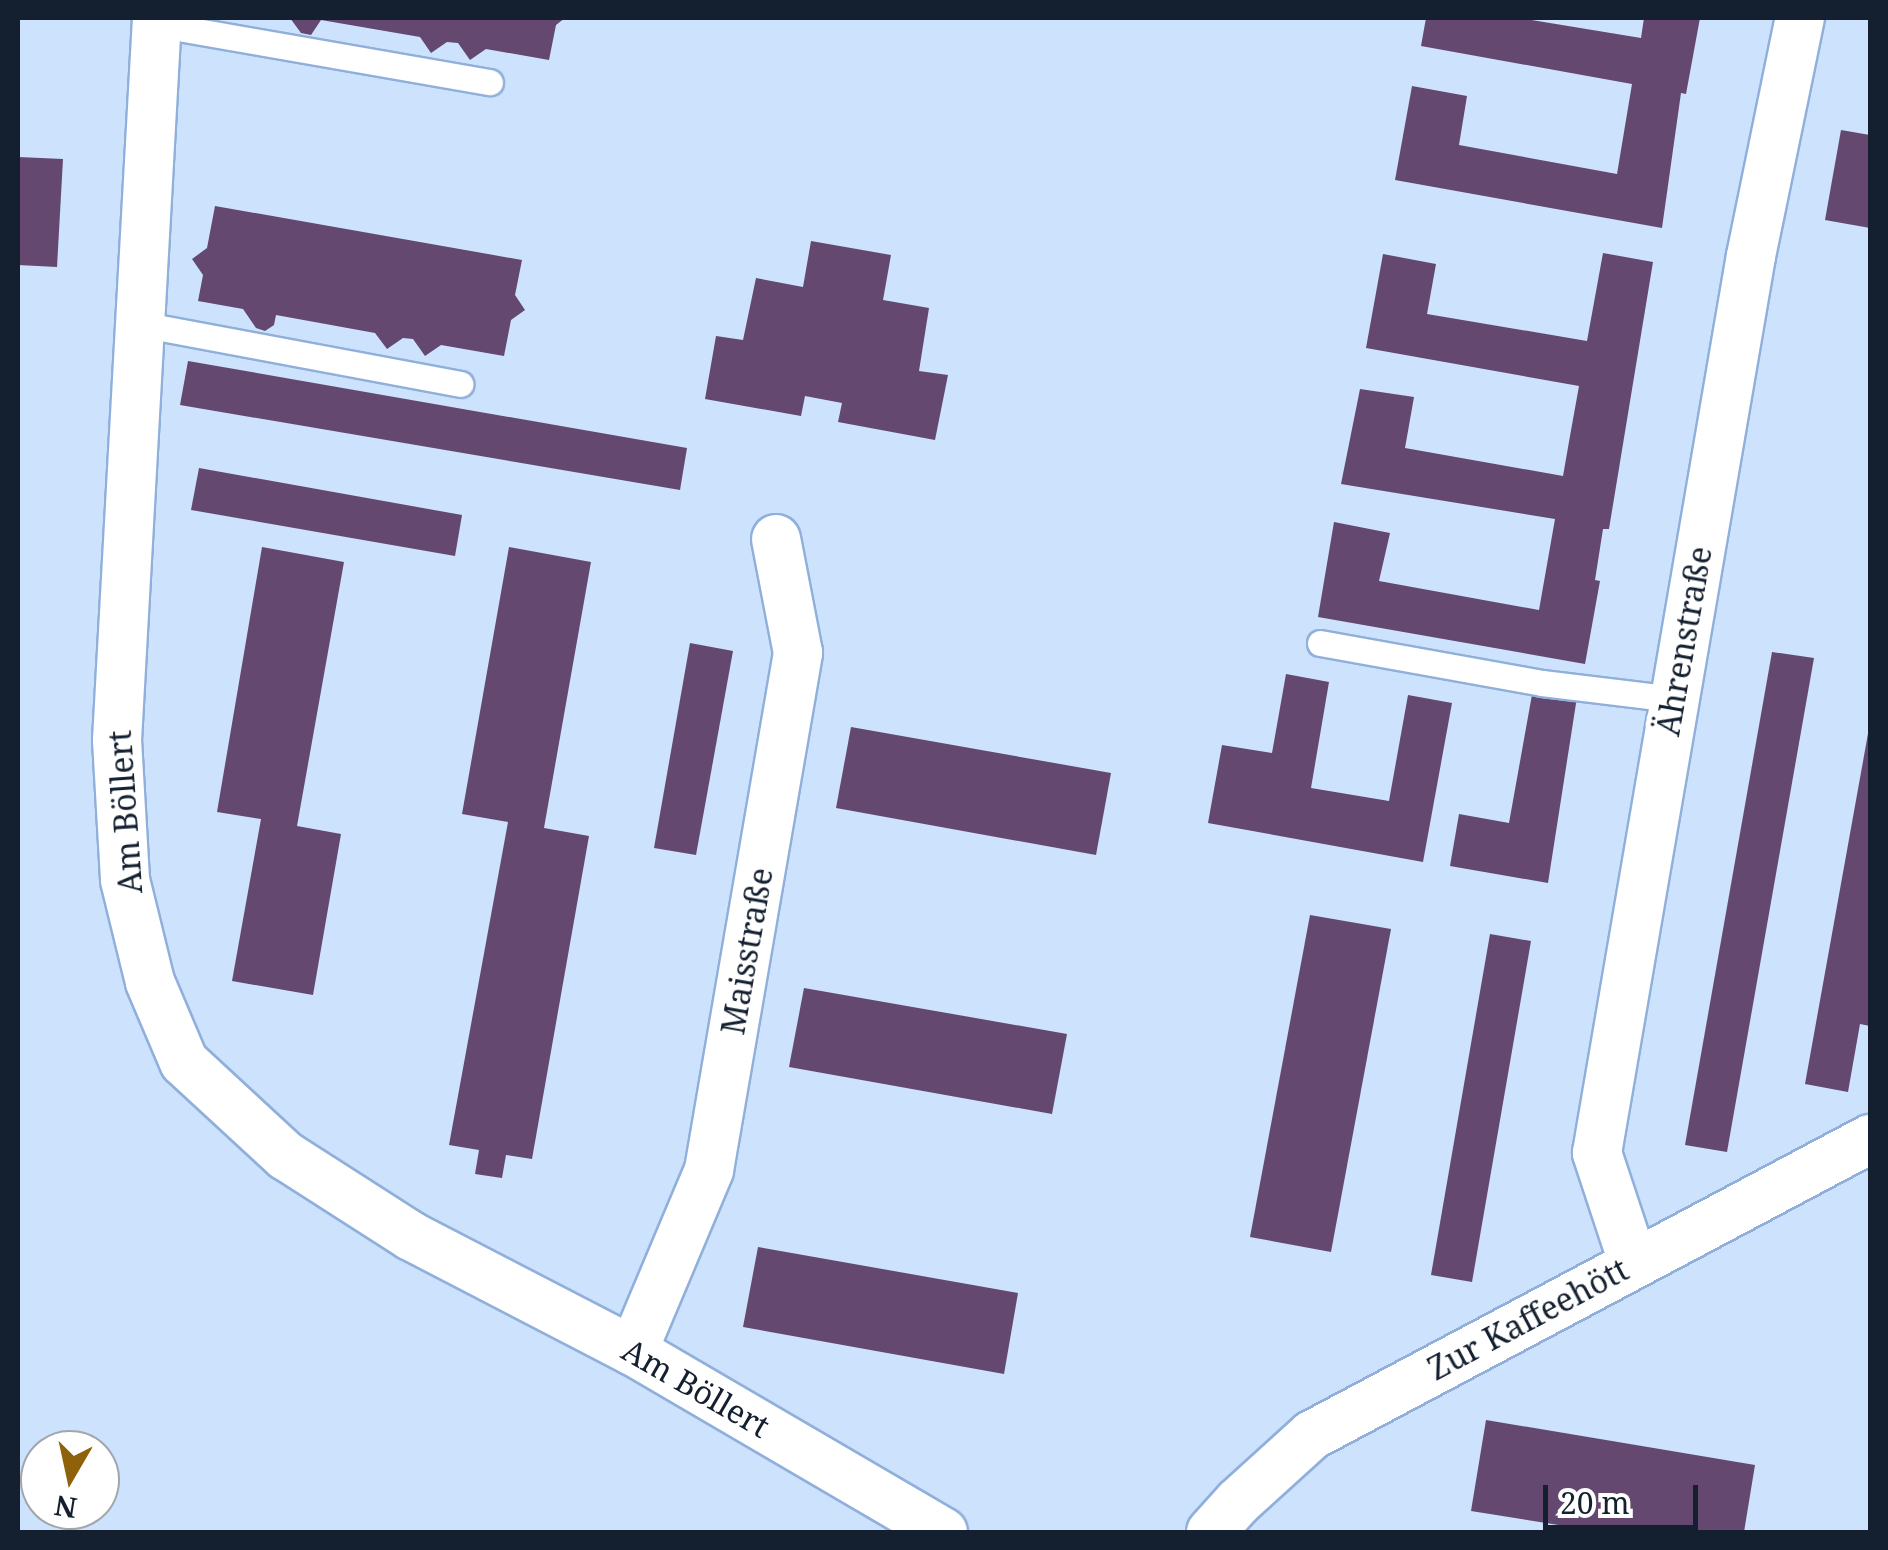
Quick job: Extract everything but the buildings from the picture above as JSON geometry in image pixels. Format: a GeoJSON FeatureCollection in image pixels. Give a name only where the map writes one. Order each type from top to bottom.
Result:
{"type":"FeatureCollection","features":[{"type":"Feature","properties":{"kind":"street","name":"Ährenstraße"},"geometry":{"type":"LineString","coordinates":[[1634,1262],[1597,1154],[1747,275],[1800,18]]}},
{"type":"Feature","properties":{"kind":"street","name":"Am Böllert"},"geometry":{"type":"LineString","coordinates":[[157,21],[117,740],[125,880],[150,982],[184,1062],[286,1156],[412,1236],[634,1351],[943,1532]]}},
{"type":"Feature","properties":{"kind":"street","name":"Maisstraße"},"geometry":{"type":"LineString","coordinates":[[634,1351],[708,1170],[712,1151],[798,653],[776,539]]}},
{"type":"Feature","properties":{"kind":"street","name":"Zur Kaffeehött"},"geometry":{"type":"LineString","coordinates":[[1211,1532],[1312,1435],[1870,1139]]}},
{"type":"Feature","properties":{"kind":"lane"},"geometry":{"type":"LineString","coordinates":[[157,21],[490,82]]}},
{"type":"Feature","properties":{"kind":"lane"},"geometry":{"type":"LineString","coordinates":[[140,324],[460,384]]}},
{"type":"Feature","properties":{"kind":"lane"},"geometry":{"type":"LineString","coordinates":[[1320,643],[1542,682],[1674,699]]}}]}
